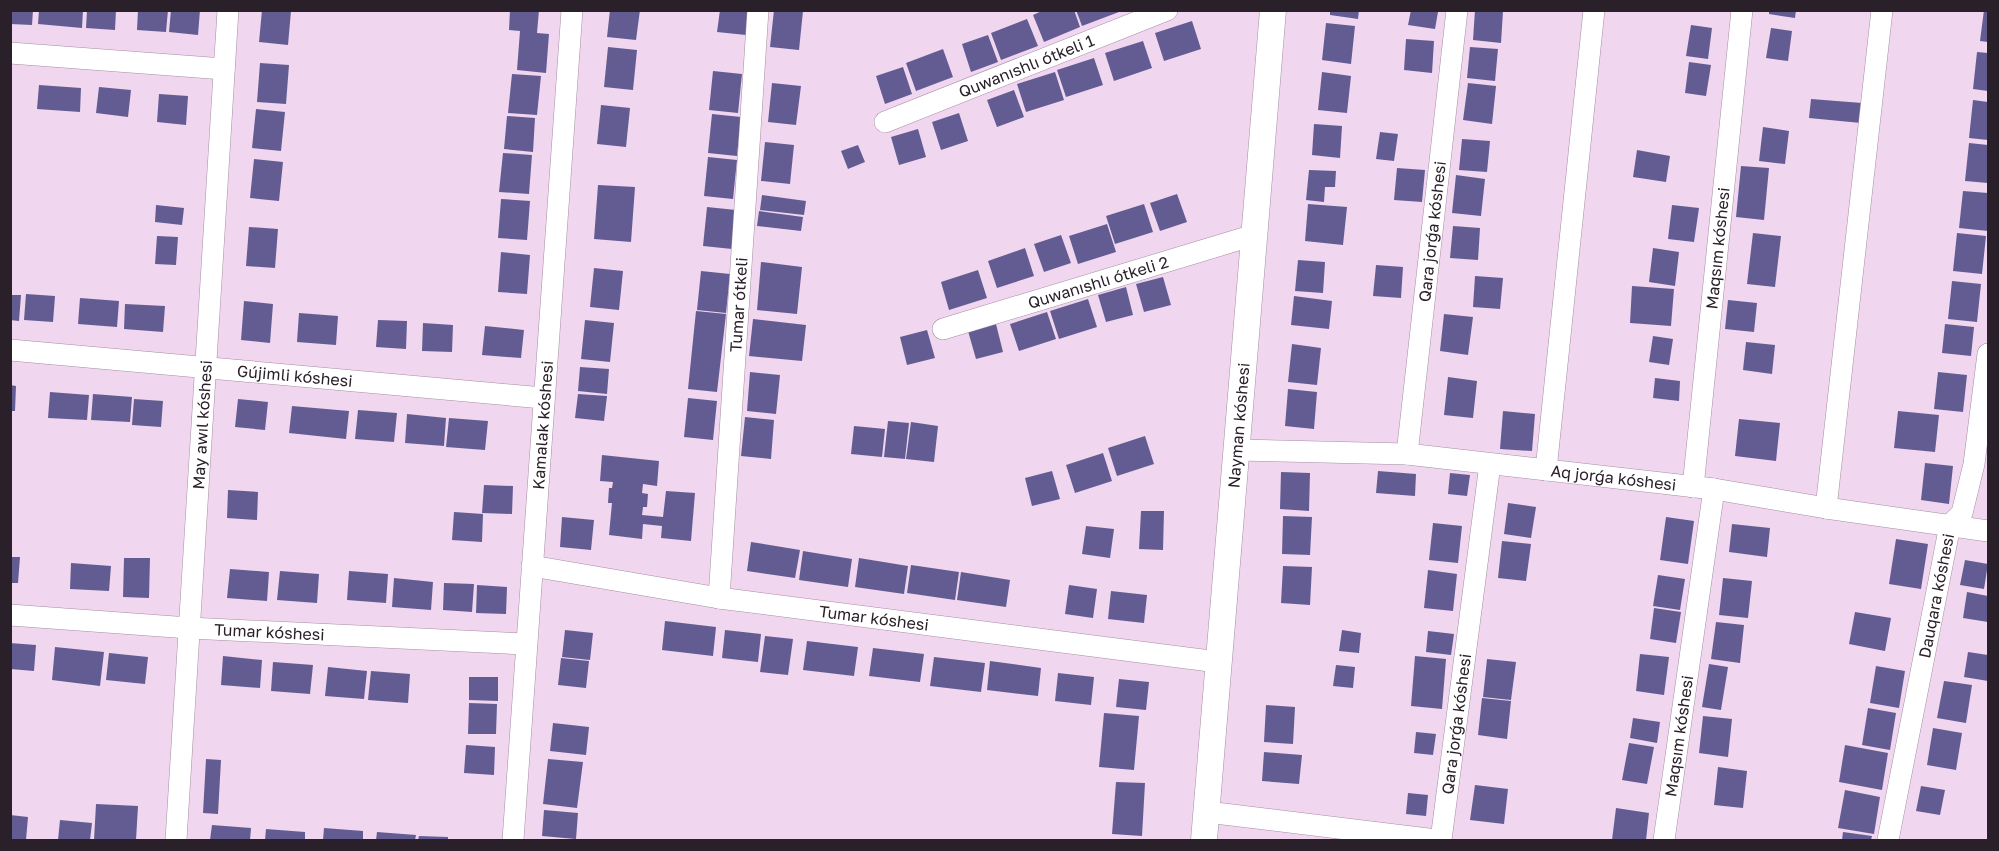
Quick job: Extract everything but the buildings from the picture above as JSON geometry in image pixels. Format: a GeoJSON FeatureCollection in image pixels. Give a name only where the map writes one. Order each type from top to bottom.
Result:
{"type":"FeatureCollection","features":[{"type":"Feature","properties":{"kind":"main road","name":"Nayman kóshesi"},"geometry":{"type":"LineString","coordinates":[[1204,840],[1273,10]]}},
{"type":"Feature","properties":{"kind":"street","name":"May awıl kóshesi"},"geometry":{"type":"LineString","coordinates":[[176,840],[228,10]]}},
{"type":"Feature","properties":{"kind":"street","name":"Kamalak kóshesi"},"geometry":{"type":"LineString","coordinates":[[513,840],[572,10]]}},
{"type":"Feature","properties":{"kind":"street","name":"Tumar ótkeli"},"geometry":{"type":"LineString","coordinates":[[719,598],[758,10]]}},
{"type":"Feature","properties":{"kind":"street","name":"Quwanıshlı ótkeli 1"},"geometry":{"type":"LineString","coordinates":[[885,123],[1167,10]]}},
{"type":"Feature","properties":{"kind":"street","name":"Qara jorǵa kóshesi"},"geometry":{"type":"LineString","coordinates":[[1407,454],[1457,10]]}},
{"type":"Feature","properties":{"kind":"street"},"geometry":{"type":"LineString","coordinates":[[1546,470],[1594,10]]}},
{"type":"Feature","properties":{"kind":"street","name":"Maqsım kóshesi"},"geometry":{"type":"LineString","coordinates":[[1693,487],[1742,10]]}},
{"type":"Feature","properties":{"kind":"street"},"geometry":{"type":"LineString","coordinates":[[1826,508],[1882,10]]}},
{"type":"Feature","properties":{"kind":"street"},"geometry":{"type":"LineString","coordinates":[[10,53],[224,69]]}},
{"type":"Feature","properties":{"kind":"street","name":"Quwanıshlı ótkeli 2"},"geometry":{"type":"LineString","coordinates":[[943,329],[1254,235]]}},
{"type":"Feature","properties":{"kind":"street","name":"Gújimli kóshesi"},"geometry":{"type":"LineString","coordinates":[[10,350],[543,398]]}},
{"type":"Feature","properties":{"kind":"street","name":"Dauqara kóshesi"},"geometry":{"type":"LineString","coordinates":[[1888,840],[1950,525],[1962,513],[1974,464],[1989,354]]}},
{"type":"Feature","properties":{"kind":"street","name":"Aq jorǵa kóshesi"},"geometry":{"type":"LineString","coordinates":[[1237,450],[1407,454],[1714,489],[1826,508],[1989,531]]}},
{"type":"Feature","properties":{"kind":"street","name":"Qara jorǵa kóshesi"},"geometry":{"type":"LineString","coordinates":[[1441,840],[1490,464]]}},
{"type":"Feature","properties":{"kind":"street","name":"Maqsım kóshesi"},"geometry":{"type":"LineString","coordinates":[[1664,840],[1714,489]]}},
{"type":"Feature","properties":{"kind":"street","name":"Tumar kóshesi"},"geometry":{"type":"LineString","coordinates":[[532,566],[719,598],[1218,662]]}},
{"type":"Feature","properties":{"kind":"street","name":"Tumar kóshesi"},"geometry":{"type":"LineString","coordinates":[[10,615],[189,628],[526,645]]}},
{"type":"Feature","properties":{"kind":"street"},"geometry":{"type":"LineString","coordinates":[[1207,812],[1436,840]]}}]}
